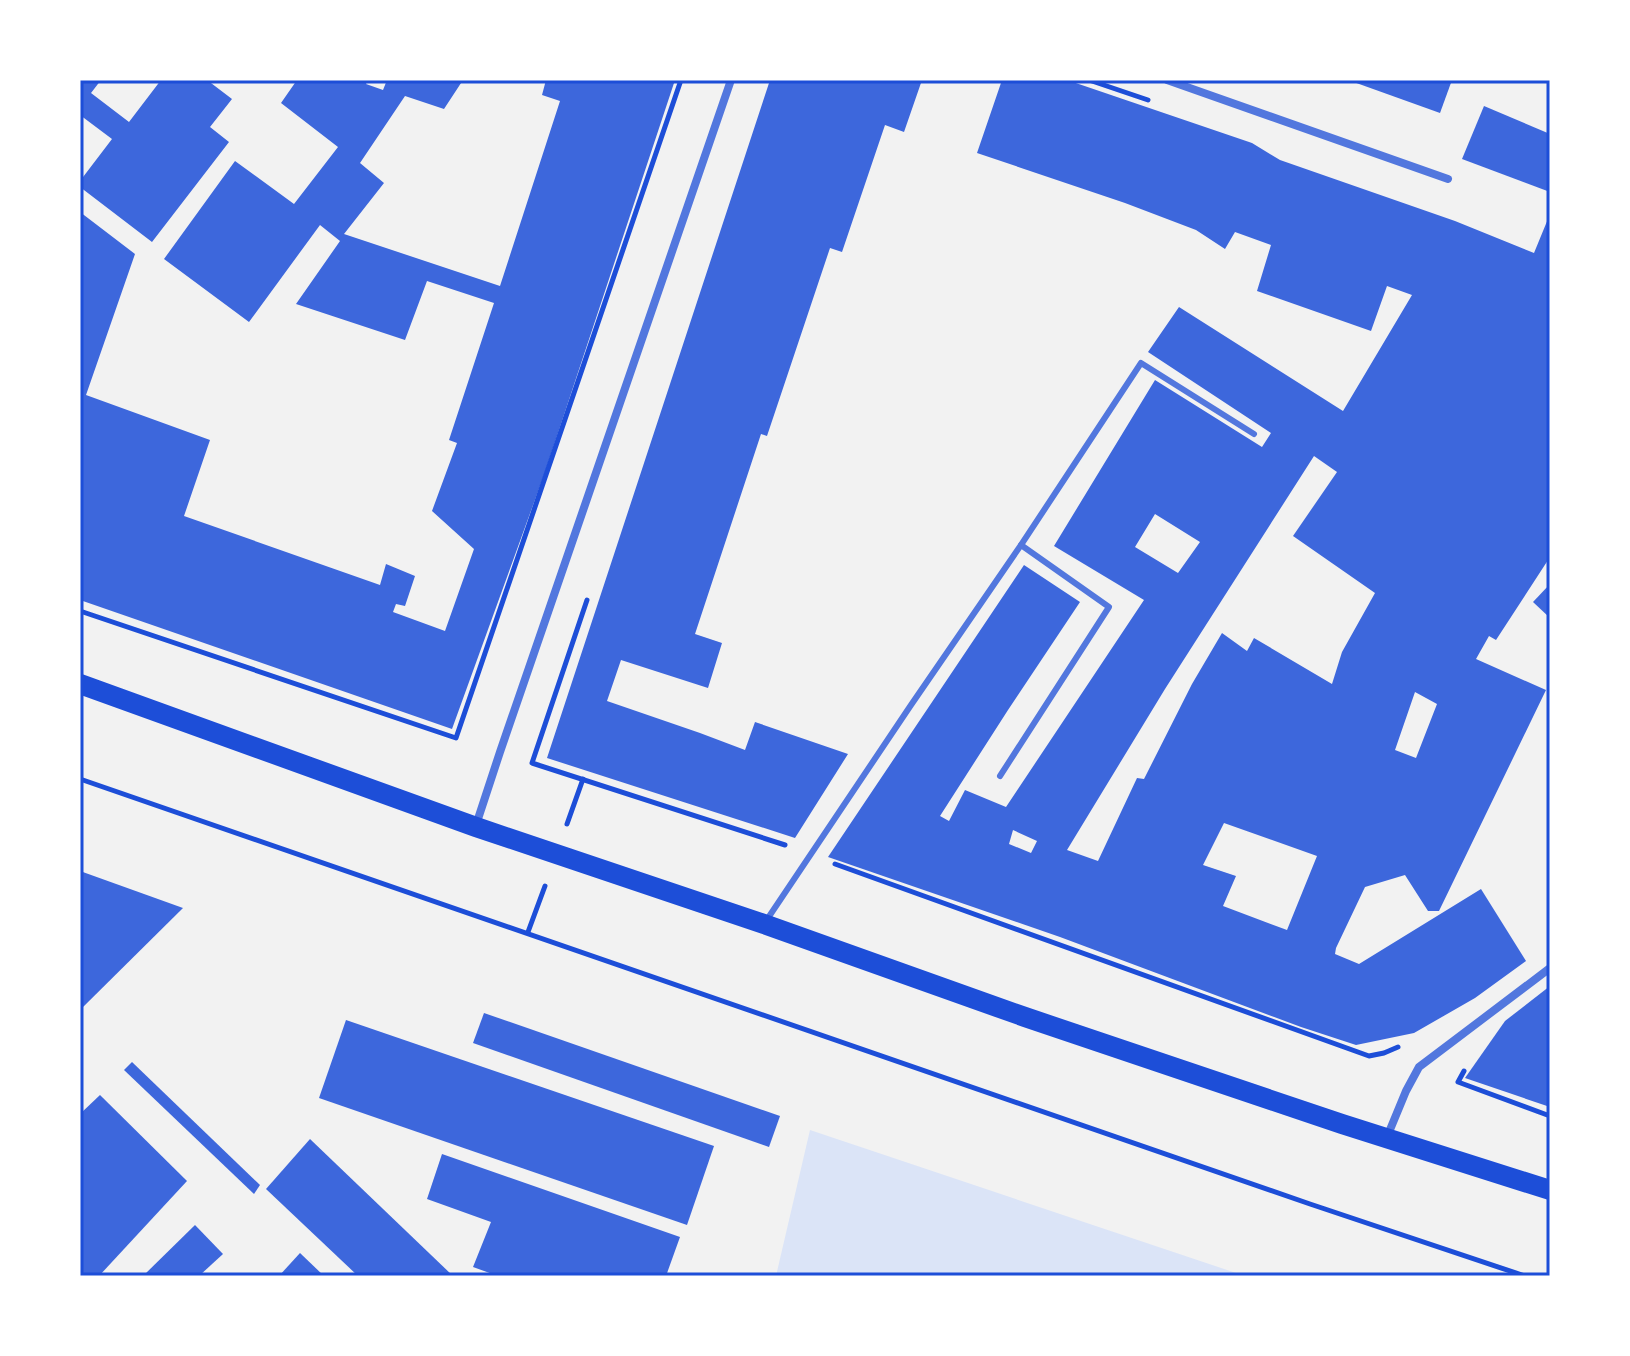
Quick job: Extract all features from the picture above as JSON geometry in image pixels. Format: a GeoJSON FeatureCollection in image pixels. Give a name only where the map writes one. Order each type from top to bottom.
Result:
{"type":"FeatureCollection","features":[{"type":"Feature","properties":{"kind":"main road"},"geometry":{"type":"LineString","coordinates":[[80,684],[476,827],[764,924],[1025,1017],[1550,1190]]}},
{"type":"Feature","properties":{"kind":"street"},"geometry":{"type":"LineString","coordinates":[[476,827],[731,80]]}},
{"type":"Feature","properties":{"kind":"street"},"geometry":{"type":"LineString","coordinates":[[1167,80],[1448,179]]}},
{"type":"Feature","properties":{"kind":"street"},"geometry":{"type":"LineString","coordinates":[[1387,1138],[1419,1067],[1550,968]]}},
{"type":"Feature","properties":{"kind":"lane"},"geometry":{"type":"LineString","coordinates":[[764,924],[1141,363],[1254,434]]}},
{"type":"Feature","properties":{"kind":"lane"},"geometry":{"type":"LineString","coordinates":[[1000,776],[1109,607],[1021,545]]}},
{"type":"Feature","properties":{"kind":"path"},"geometry":{"type":"LineString","coordinates":[[80,611],[456,738],[681,80]]}},
{"type":"Feature","properties":{"kind":"path"},"geometry":{"type":"LineString","coordinates":[[532,763],[809,854],[1369,1056],[1384,1053]]}},
{"type":"Feature","properties":{"kind":"path"},"geometry":{"type":"LineString","coordinates":[[80,779],[1525,1276]]}},
{"type":"Feature","properties":{"kind":"path"},"geometry":{"type":"LineString","coordinates":[[1458,1082],[1550,1116]]}},
{"type":"Feature","properties":{"kind":"shaded area"},"geometry":{"type":"Polygon","coordinates":[[[810,1130],[1245,1276],[776,1276],[810,1130]]]}},
{"type":"Feature","properties":{"kind":"building"},"geometry":{"type":"Polygon","coordinates":[[[80,80],[101,80],[91,93],[129,122],[161,80],[207,80],[232,99],[210,127],[229,142],[152,242],[80,187],[80,181],[112,139],[80,115],[80,80]]]}},
{"type":"Feature","properties":{"kind":"building"},"geometry":{"type":"Polygon","coordinates":[[[297,80],[368,80],[366,84],[383,90],[387,80],[463,80],[444,109],[405,96],[360,163],[384,183],[344,234],[500,286],[560,101],[542,95],[546,80],[675,80],[545,472],[452,729],[80,600],[80,212],[135,254],[86,395],[210,440],[184,516],[380,585],[386,564],[415,576],[405,606],[396,604],[393,612],[445,631],[474,549],[432,511],[457,443],[449,440],[494,303],[427,281],[405,340],[296,304],[340,241],[320,225],[249,322],[164,259],[235,161],[294,204],[338,147],[281,103],[297,80]]]}},
{"type":"Feature","properties":{"kind":"building"},"geometry":{"type":"Polygon","coordinates":[[[770,80],[922,80],[904,132],[885,125],[842,252],[830,248],[767,436],[761,434],[695,634],[722,643],[708,688],[621,660],[607,701],[745,750],[755,722],[848,754],[795,838],[547,758],[770,80]]]}},
{"type":"Feature","properties":{"kind":"building"},"geometry":{"type":"Polygon","coordinates":[[[1002,80],[1067,80],[1252,143],[1280,160],[1455,221],[1534,253],[1550,214],[1550,557],[1496,640],[1489,636],[1476,659],[1546,690],[1439,911],[1428,911],[1405,875],[1365,887],[1335,954],[1359,964],[1481,889],[1526,961],[1475,998],[1414,1033],[1356,1045],[1060,937],[828,857],[1024,565],[1080,602],[940,816],[949,821],[965,790],[1006,807],[1144,600],[1054,546],[1155,380],[1262,447],[1271,433],[1148,352],[1179,307],[1343,411],[1412,295],[1387,286],[1371,331],[1257,291],[1271,245],[1235,232],[1225,249],[1196,230],[977,153],[1002,80]],[[1314,456],[1165,689],[1067,850],[1098,861],[1137,778],[1144,779],[1192,684],[1222,633],[1247,651],[1254,638],[1332,684],[1342,652],[1375,593],[1293,536],[1337,472],[1314,456]],[[1155,514],[1135,547],[1178,573],[1200,542],[1155,514]],[[1415,692],[1395,750],[1416,758],[1437,704],[1415,692]],[[1224,823],[1203,865],[1236,876],[1223,906],[1287,930],[1317,856],[1224,823]],[[1013,830],[1009,844],[1031,853],[1037,841],[1013,830]]]}},
{"type":"Feature","properties":{"kind":"building"},"geometry":{"type":"Polygon","coordinates":[[[1348,80],[1452,80],[1440,113],[1348,80]]]}},
{"type":"Feature","properties":{"kind":"building"},"geometry":{"type":"Polygon","coordinates":[[[1484,106],[1550,134],[1550,192],[1462,159],[1484,106]]]}},
{"type":"Feature","properties":{"kind":"building"},"geometry":{"type":"Polygon","coordinates":[[[1550,584],[1550,618],[1533,602],[1550,584]]]}},
{"type":"Feature","properties":{"kind":"building"},"geometry":{"type":"Polygon","coordinates":[[[80,871],[183,908],[80,1010],[80,871]]]}},
{"type":"Feature","properties":{"kind":"building"},"geometry":{"type":"Polygon","coordinates":[[[1550,986],[1550,1107],[1465,1078],[1505,1021],[1550,986]]]}},
{"type":"Feature","properties":{"kind":"building"},"geometry":{"type":"Polygon","coordinates":[[[484,1013],[780,1116],[769,1147],[473,1043],[484,1013]]]}},
{"type":"Feature","properties":{"kind":"building"},"geometry":{"type":"Polygon","coordinates":[[[346,1020],[714,1146],[687,1225],[319,1098],[346,1020]]]}},
{"type":"Feature","properties":{"kind":"building"},"geometry":{"type":"Polygon","coordinates":[[[132,1062],[260,1185],[254,1194],[124,1070],[132,1062]]]}},
{"type":"Feature","properties":{"kind":"building"},"geometry":{"type":"Polygon","coordinates":[[[100,1095],[187,1181],[99,1276],[80,1276],[80,1114],[100,1095]]]}},
{"type":"Feature","properties":{"kind":"building"},"geometry":{"type":"Polygon","coordinates":[[[310,1139],[453,1276],[358,1276],[266,1189],[310,1139]]]}},
{"type":"Feature","properties":{"kind":"building"},"geometry":{"type":"Polygon","coordinates":[[[442,1154],[680,1237],[666,1276],[498,1276],[473,1267],[491,1222],[427,1199],[442,1154]]]}},
{"type":"Feature","properties":{"kind":"building"},"geometry":{"type":"Polygon","coordinates":[[[195,1225],[223,1254],[199,1276],[143,1276],[195,1225]]]}},
{"type":"Feature","properties":{"kind":"building"},"geometry":{"type":"Polygon","coordinates":[[[300,1253],[324,1276],[279,1276],[300,1253]]]}}]}
